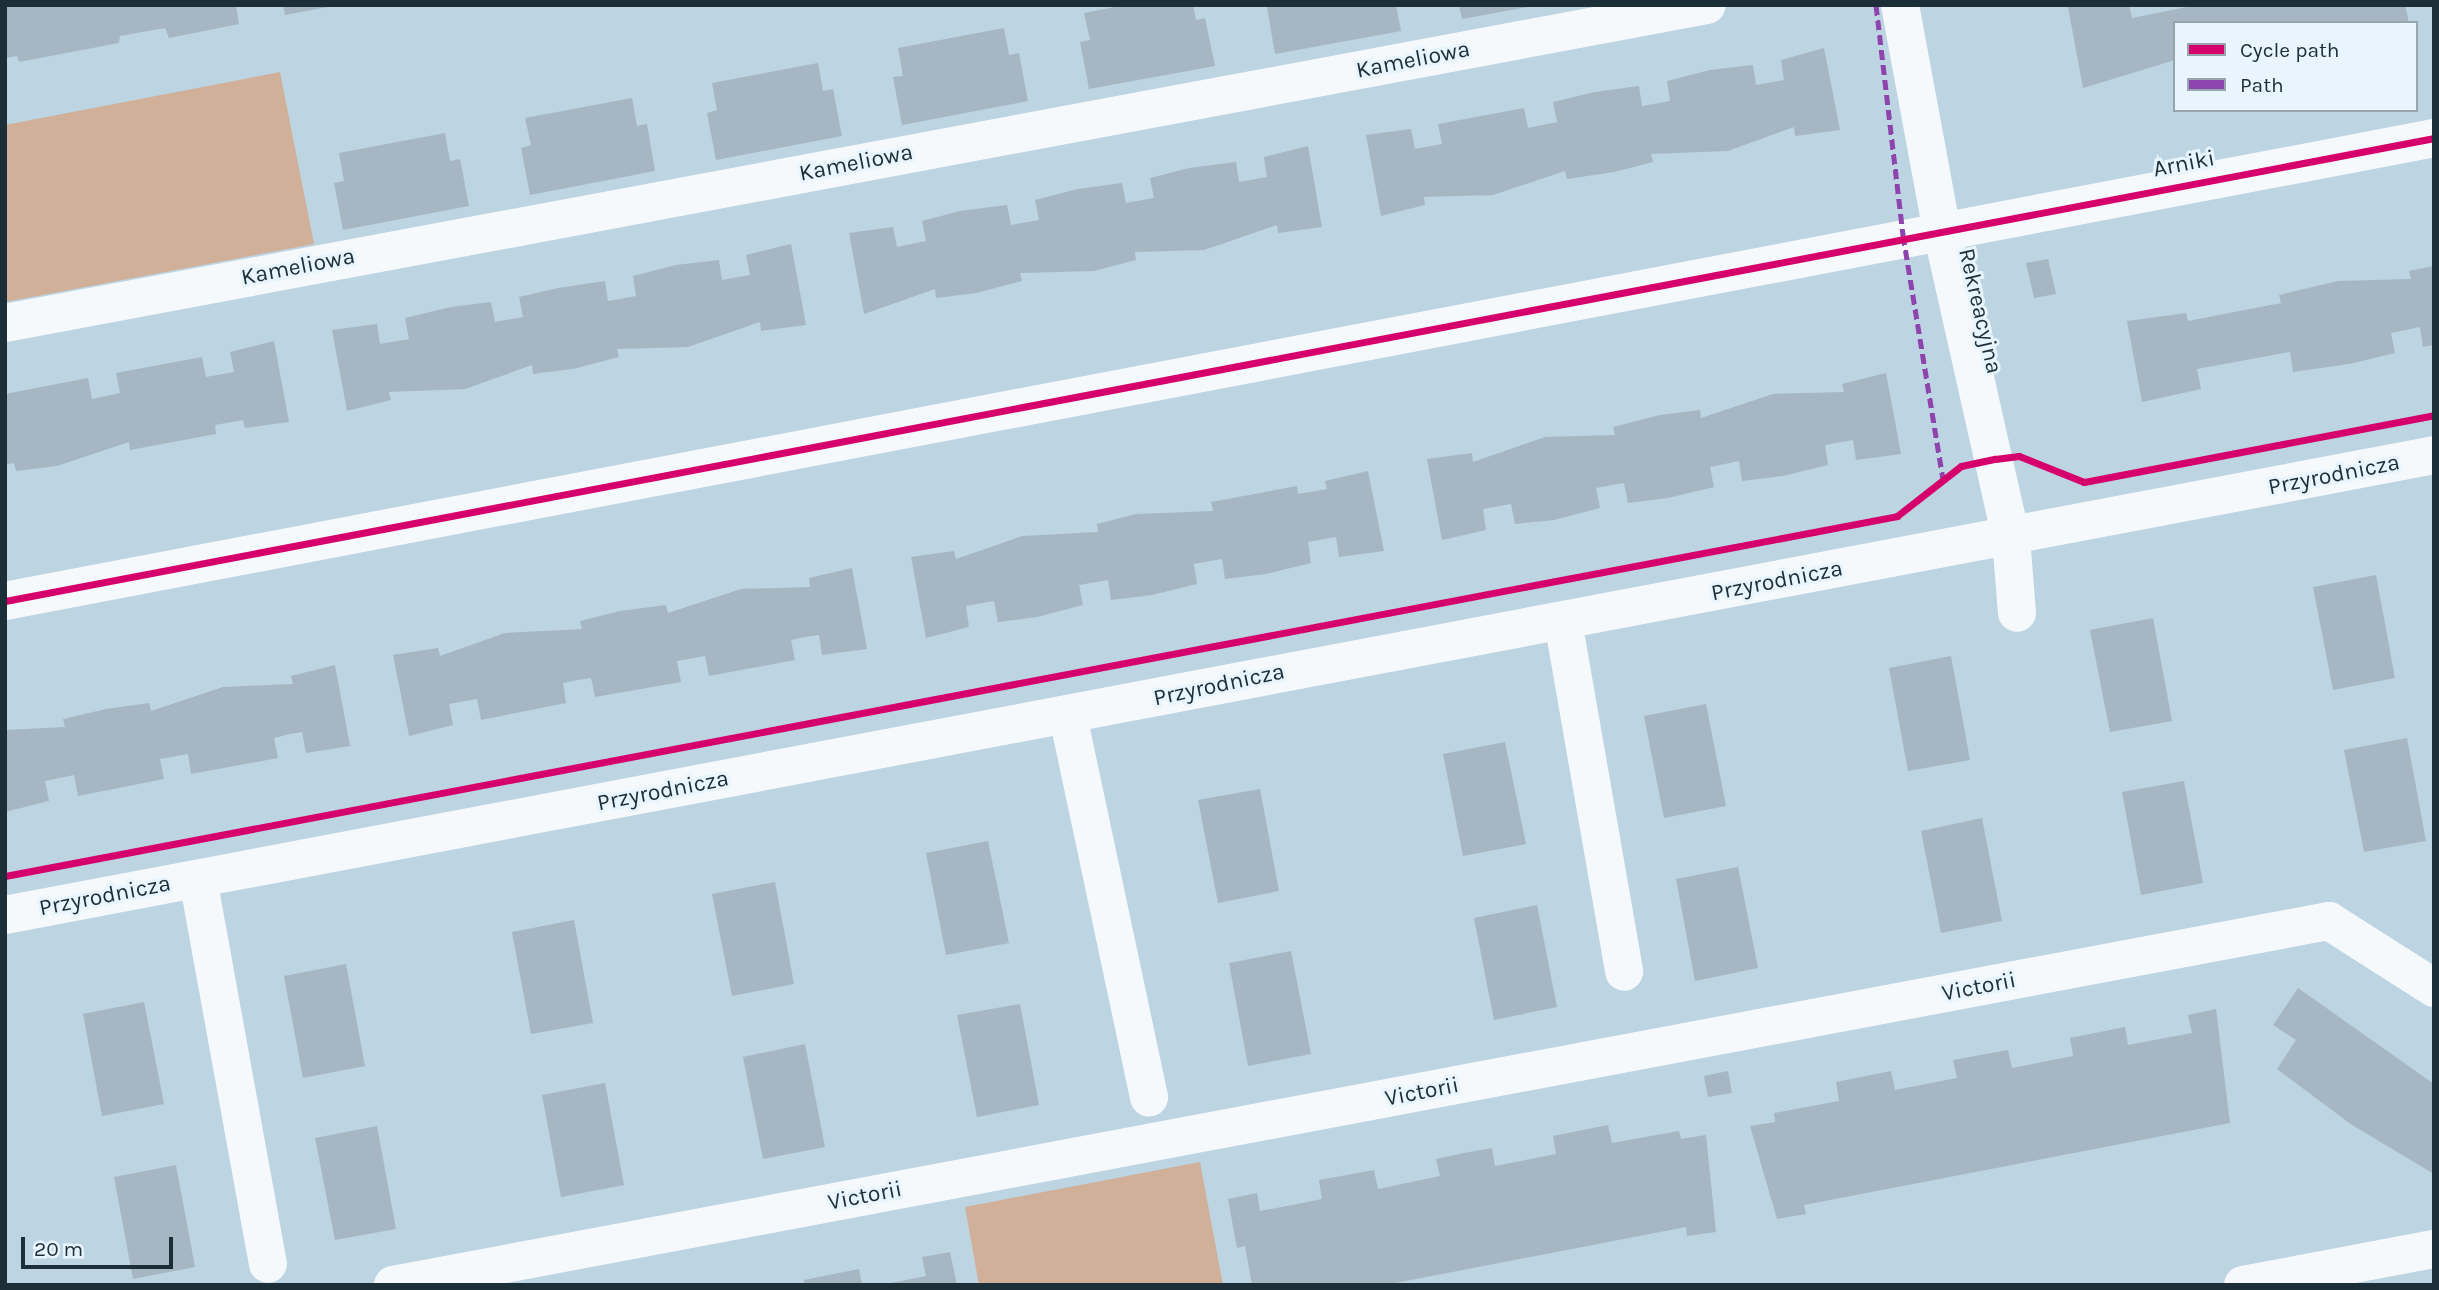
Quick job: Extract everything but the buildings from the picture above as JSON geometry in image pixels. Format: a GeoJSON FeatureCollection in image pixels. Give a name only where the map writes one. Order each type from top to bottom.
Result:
{"type":"FeatureCollection","features":[{"type":"Feature","properties":{"kind":"street","name":"Kameliowa"},"geometry":{"type":"LineString","coordinates":[[5,323],[1707,5]]}},
{"type":"Feature","properties":{"kind":"street","name":"Rekreacyjna"},"geometry":{"type":"LineString","coordinates":[[1900,5],[1941,227],[2011,537],[2017,613]]}},
{"type":"Feature","properties":{"kind":"street","name":"Arniki"},"geometry":{"type":"LineString","coordinates":[[5,601],[1941,227],[2434,138]]}},
{"type":"Feature","properties":{"kind":"street","name":"Przyrodnicza"},"geometry":{"type":"LineString","coordinates":[[5,915],[1068,716],[2434,455]]}},
{"type":"Feature","properties":{"kind":"street"},"geometry":{"type":"LineString","coordinates":[[1563,621],[1624,972]]}},
{"type":"Feature","properties":{"kind":"street"},"geometry":{"type":"LineString","coordinates":[[1068,716],[1149,1098]]}},
{"type":"Feature","properties":{"kind":"street"},"geometry":{"type":"LineString","coordinates":[[198,879],[268,1264]]}},
{"type":"Feature","properties":{"kind":"street","name":"Victorii"},"geometry":{"type":"LineString","coordinates":[[393,1285],[2329,921],[2434,988]]}},
{"type":"Feature","properties":{"kind":"street"},"geometry":{"type":"LineString","coordinates":[[2243,1285],[2434,1249]]}},
{"type":"Feature","properties":{"kind":"shaded area"},"geometry":{"type":"Polygon","coordinates":[[[280,72],[314,244],[5,302],[5,125],[280,72]]]}},
{"type":"Feature","properties":{"kind":"shaded area"},"geometry":{"type":"Polygon","coordinates":[[[1200,1162],[1223,1285],[979,1285],[965,1207],[1200,1162]]]}},
{"type":"Feature","properties":{"kind":"marked path"},"geometry":{"type":"LineString","coordinates":[[1876,5],[1903,235],[1943,480]]}},
{"type":"Feature","properties":{"kind":"cycle path"},"geometry":{"type":"LineString","coordinates":[[5,601],[2434,138]]}},
{"type":"Feature","properties":{"kind":"cycle path"},"geometry":{"type":"LineString","coordinates":[[5,876],[1897,516],[1961,466],[1995,459],[2019,456],[2084,482],[2434,415]]}}]}
